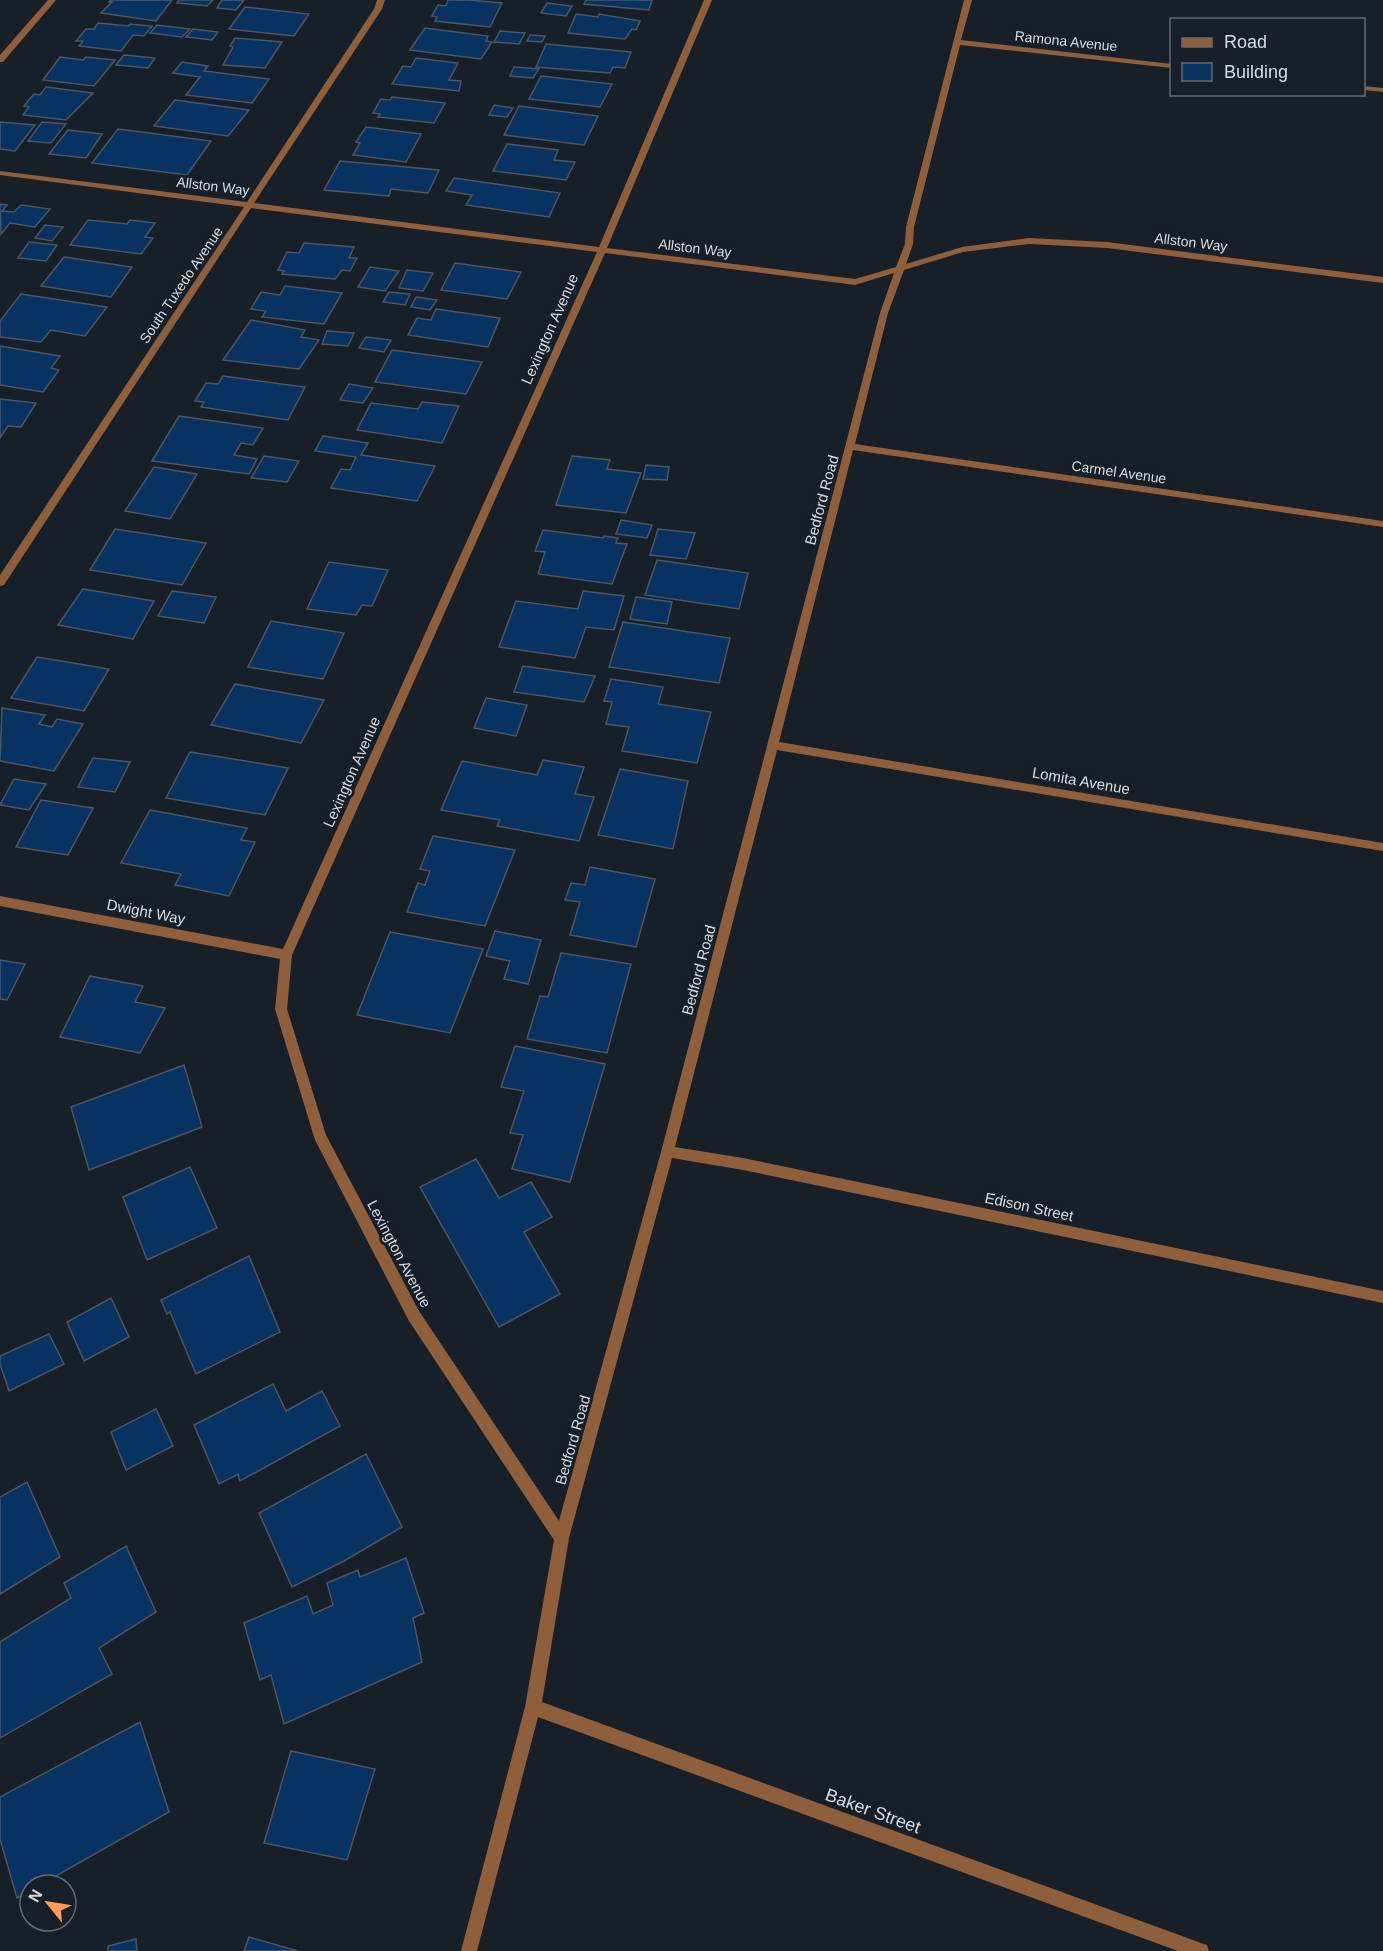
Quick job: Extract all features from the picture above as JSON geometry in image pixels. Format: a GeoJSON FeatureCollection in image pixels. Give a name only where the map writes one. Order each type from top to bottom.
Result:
{"type":"FeatureCollection","features":[{"type":"Feature","properties":{"kind":"street"},"geometry":{"type":"LineString","coordinates":[[0,60],[52,0]]}},
{"type":"Feature","properties":{"kind":"street","name":"South Tuxedo Avenue"},"geometry":{"type":"LineString","coordinates":[[0,583],[251,204],[378,9],[381,0]]}},
{"type":"Feature","properties":{"kind":"street","name":"Lexington Avenue"},"geometry":{"type":"LineString","coordinates":[[561,1538],[414,1316],[320,1136],[281,1009],[286,955],[602,250],[708,0]]}},
{"type":"Feature","properties":{"kind":"street","name":"Bedford Road"},"geometry":{"type":"LineString","coordinates":[[469,1951],[533,1707],[561,1538],[667,1152],[884,313],[909,244],[910,227],[968,0]]}},
{"type":"Feature","properties":{"kind":"street","name":"Ramona Avenue"},"geometry":{"type":"LineString","coordinates":[[957,42],[1170,66]]}},
{"type":"Feature","properties":{"kind":"street"},"geometry":{"type":"LineString","coordinates":[[1365,88],[1383,90]]}},
{"type":"Feature","properties":{"kind":"street","name":"Allston Way"},"geometry":{"type":"LineString","coordinates":[[0,173],[855,282],[963,250],[1003,243],[1060,241],[1383,280]]}},
{"type":"Feature","properties":{"kind":"street","name":"Carmel Avenue"},"geometry":{"type":"LineString","coordinates":[[851,447],[1383,524]]}},
{"type":"Feature","properties":{"kind":"street","name":"Lomita Avenue"},"geometry":{"type":"LineString","coordinates":[[773,745],[1383,848]]}},
{"type":"Feature","properties":{"kind":"street","name":"Dwight Way"},"geometry":{"type":"LineString","coordinates":[[0,901],[286,955]]}},
{"type":"Feature","properties":{"kind":"street","name":"Edison Street"},"geometry":{"type":"LineString","coordinates":[[667,1152],[742,1164],[1383,1297]]}},
{"type":"Feature","properties":{"kind":"street","name":"Baker Street"},"geometry":{"type":"LineString","coordinates":[[533,1707],[1201,1951]]}},
{"type":"Feature","properties":{"kind":"building"},"geometry":{"type":"Polygon","coordinates":[[[111,0],[172,0],[156,21],[101,13],[112,2],[109,2],[111,0]]]}},
{"type":"Feature","properties":{"kind":"building"},"geometry":{"type":"Polygon","coordinates":[[[179,0],[213,0],[207,6],[177,3],[179,0]]]}},
{"type":"Feature","properties":{"kind":"building"},"geometry":{"type":"Polygon","coordinates":[[[222,0],[244,0],[236,10],[217,8],[222,0]]]}},
{"type":"Feature","properties":{"kind":"building"},"geometry":{"type":"Polygon","coordinates":[[[448,0],[502,3],[490,27],[435,21],[437,17],[432,16],[438,5],[446,6],[448,0]]]}},
{"type":"Feature","properties":{"kind":"building"},"geometry":{"type":"Polygon","coordinates":[[[586,0],[652,0],[649,10],[584,4],[586,0]]]}},
{"type":"Feature","properties":{"kind":"building"},"geometry":{"type":"Polygon","coordinates":[[[547,3],[572,6],[566,16],[541,13],[547,3]]]}},
{"type":"Feature","properties":{"kind":"building"},"geometry":{"type":"Polygon","coordinates":[[[245,7],[309,14],[294,36],[229,29],[245,7]]]}},
{"type":"Feature","properties":{"kind":"building"},"geometry":{"type":"Polygon","coordinates":[[[576,14],[598,17],[599,14],[640,21],[636,30],[632,29],[625,39],[568,33],[576,14]]]}},
{"type":"Feature","properties":{"kind":"building"},"geometry":{"type":"Polygon","coordinates":[[[98,23],[152,26],[144,36],[133,35],[121,51],[79,46],[83,41],[76,41],[86,29],[94,29],[98,23]]]}},
{"type":"Feature","properties":{"kind":"building"},"geometry":{"type":"Polygon","coordinates":[[[157,25],[190,29],[182,37],[150,33],[157,25]]]}},
{"type":"Feature","properties":{"kind":"building"},"geometry":{"type":"Polygon","coordinates":[[[425,28],[488,36],[486,41],[492,42],[481,59],[410,50],[425,28]]]}},
{"type":"Feature","properties":{"kind":"building"},"geometry":{"type":"Polygon","coordinates":[[[193,29],[218,32],[212,40],[186,37],[193,29]]]}},
{"type":"Feature","properties":{"kind":"building"},"geometry":{"type":"Polygon","coordinates":[[[500,31],[525,33],[519,44],[494,42],[500,31]]]}},
{"type":"Feature","properties":{"kind":"building"},"geometry":{"type":"Polygon","coordinates":[[[530,35],[545,36],[542,42],[527,41],[530,35]]]}},
{"type":"Feature","properties":{"kind":"building"},"geometry":{"type":"Polygon","coordinates":[[[235,38],[282,42],[265,68],[223,65],[233,47],[230,46],[235,38]]]}},
{"type":"Feature","properties":{"kind":"building"},"geometry":{"type":"Polygon","coordinates":[[[546,44],[631,52],[625,68],[613,67],[610,73],[536,67],[546,44]]]}},
{"type":"Feature","properties":{"kind":"building"},"geometry":{"type":"Polygon","coordinates":[[[124,55],[155,58],[148,68],[116,65],[124,55]]]}},
{"type":"Feature","properties":{"kind":"building"},"geometry":{"type":"Polygon","coordinates":[[[60,57],[115,60],[94,86],[43,80],[60,57]]]}},
{"type":"Feature","properties":{"kind":"building"},"geometry":{"type":"Polygon","coordinates":[[[416,58],[458,63],[449,80],[461,81],[459,91],[392,84],[403,66],[411,67],[416,58]]]}},
{"type":"Feature","properties":{"kind":"building"},"geometry":{"type":"Polygon","coordinates":[[[182,62],[208,66],[204,71],[269,79],[252,103],[186,95],[200,77],[173,73],[182,62]]]}},
{"type":"Feature","properties":{"kind":"building"},"geometry":{"type":"Polygon","coordinates":[[[514,67],[539,69],[533,78],[510,76],[514,67]]]}},
{"type":"Feature","properties":{"kind":"building"},"geometry":{"type":"Polygon","coordinates":[[[541,76],[612,84],[600,107],[529,99],[541,76]]]}},
{"type":"Feature","properties":{"kind":"building"},"geometry":{"type":"Polygon","coordinates":[[[46,87],[93,93],[66,120],[23,115],[29,107],[24,106],[34,94],[40,95],[46,87]]]}},
{"type":"Feature","properties":{"kind":"building"},"geometry":{"type":"Polygon","coordinates":[[[392,97],[445,103],[434,123],[378,117],[380,114],[373,113],[381,99],[390,100],[392,97]]]}},
{"type":"Feature","properties":{"kind":"building"},"geometry":{"type":"Polygon","coordinates":[[[175,100],[249,110],[228,136],[154,126],[175,100]]]}},
{"type":"Feature","properties":{"kind":"building"},"geometry":{"type":"Polygon","coordinates":[[[494,105],[513,108],[507,117],[489,115],[494,105]]]}},
{"type":"Feature","properties":{"kind":"building"},"geometry":{"type":"Polygon","coordinates":[[[519,106],[598,116],[584,145],[504,135],[519,106]]]}},
{"type":"Feature","properties":{"kind":"building"},"geometry":{"type":"Polygon","coordinates":[[[0,122],[35,125],[15,151],[0,149],[0,122]]]}},
{"type":"Feature","properties":{"kind":"building"},"geometry":{"type":"Polygon","coordinates":[[[42,122],[66,124],[51,143],[28,141],[42,122]]]}},
{"type":"Feature","properties":{"kind":"building"},"geometry":{"type":"Polygon","coordinates":[[[366,127],[421,134],[406,162],[353,155],[360,143],[356,142],[366,127]]]}},
{"type":"Feature","properties":{"kind":"building"},"geometry":{"type":"Polygon","coordinates":[[[118,129],[211,141],[187,175],[92,163],[118,129]]]}},
{"type":"Feature","properties":{"kind":"building"},"geometry":{"type":"Polygon","coordinates":[[[68,130],[102,134],[86,158],[49,154],[68,130]]]}},
{"type":"Feature","properties":{"kind":"building"},"geometry":{"type":"Polygon","coordinates":[[[507,144],[558,150],[554,160],[575,162],[566,180],[493,171],[507,144]]]}},
{"type":"Feature","properties":{"kind":"building"},"geometry":{"type":"Polygon","coordinates":[[[340,161],[439,170],[428,193],[391,189],[389,196],[324,190],[340,161]]]}},
{"type":"Feature","properties":{"kind":"building"},"geometry":{"type":"Polygon","coordinates":[[[454,178],[560,193],[549,217],[466,205],[472,195],[446,191],[454,178]]]}},
{"type":"Feature","properties":{"kind":"building"},"geometry":{"type":"Polygon","coordinates":[[[0,204],[7,205],[2,211],[14,212],[21,205],[50,209],[35,227],[10,223],[1,234],[0,204]]]}},
{"type":"Feature","properties":{"kind":"building"},"geometry":{"type":"Polygon","coordinates":[[[88,220],[127,224],[130,220],[155,223],[145,237],[153,238],[141,254],[70,245],[88,220]]]}},
{"type":"Feature","properties":{"kind":"building"},"geometry":{"type":"Polygon","coordinates":[[[45,225],[63,227],[52,241],[35,238],[45,225]]]}},
{"type":"Feature","properties":{"kind":"building"},"geometry":{"type":"Polygon","coordinates":[[[29,242],[57,245],[46,261],[18,258],[29,242]]]}},
{"type":"Feature","properties":{"kind":"building"},"geometry":{"type":"Polygon","coordinates":[[[304,243],[354,247],[349,258],[357,258],[350,271],[342,270],[335,279],[282,274],[284,271],[278,270],[287,252],[299,253],[304,243]]]}},
{"type":"Feature","properties":{"kind":"building"},"geometry":{"type":"Polygon","coordinates":[[[64,257],[132,267],[111,297],[41,286],[64,257]]]}},
{"type":"Feature","properties":{"kind":"building"},"geometry":{"type":"Polygon","coordinates":[[[455,263],[521,272],[507,299],[441,290],[455,263]]]}},
{"type":"Feature","properties":{"kind":"building"},"geometry":{"type":"Polygon","coordinates":[[[370,267],[399,271],[385,291],[358,287],[370,267]]]}},
{"type":"Feature","properties":{"kind":"building"},"geometry":{"type":"Polygon","coordinates":[[[407,270],[433,273],[423,291],[399,288],[407,270]]]}},
{"type":"Feature","properties":{"kind":"building"},"geometry":{"type":"Polygon","coordinates":[[[285,286],[342,293],[324,324],[262,317],[266,311],[251,309],[261,292],[280,295],[285,286]]]}},
{"type":"Feature","properties":{"kind":"building"},"geometry":{"type":"Polygon","coordinates":[[[389,292],[410,294],[405,305],[383,302],[389,292]]]}},
{"type":"Feature","properties":{"kind":"building"},"geometry":{"type":"Polygon","coordinates":[[[21,294],[107,307],[85,336],[51,330],[41,342],[0,337],[0,321],[21,294]]]}},
{"type":"Feature","properties":{"kind":"building"},"geometry":{"type":"Polygon","coordinates":[[[416,297],[437,300],[430,310],[411,307],[416,297]]]}},
{"type":"Feature","properties":{"kind":"building"},"geometry":{"type":"Polygon","coordinates":[[[436,309],[500,318],[488,347],[408,335],[417,318],[431,320],[436,309]]]}},
{"type":"Feature","properties":{"kind":"building"},"geometry":{"type":"Polygon","coordinates":[[[251,320],[305,330],[301,337],[319,340],[299,369],[223,360],[251,320]]]}},
{"type":"Feature","properties":{"kind":"building"},"geometry":{"type":"Polygon","coordinates":[[[327,331],[354,333],[348,346],[322,344],[327,331]]]}},
{"type":"Feature","properties":{"kind":"building"},"geometry":{"type":"Polygon","coordinates":[[[366,337],[391,340],[384,352],[359,348],[366,337]]]}},
{"type":"Feature","properties":{"kind":"building"},"geometry":{"type":"Polygon","coordinates":[[[0,346],[60,356],[51,368],[59,370],[43,392],[0,385],[0,346]]]}},
{"type":"Feature","properties":{"kind":"building"},"geometry":{"type":"Polygon","coordinates":[[[392,350],[482,362],[466,394],[375,382],[392,350]]]}},
{"type":"Feature","properties":{"kind":"building"},"geometry":{"type":"Polygon","coordinates":[[[223,376],[305,387],[288,420],[201,407],[204,402],[195,401],[206,383],[218,384],[223,376]]]}},
{"type":"Feature","properties":{"kind":"building"},"geometry":{"type":"Polygon","coordinates":[[[349,384],[373,388],[363,403],[340,400],[349,384]]]}},
{"type":"Feature","properties":{"kind":"building"},"geometry":{"type":"Polygon","coordinates":[[[0,399],[36,403],[21,427],[8,426],[0,438],[0,399]]]}},
{"type":"Feature","properties":{"kind":"building"},"geometry":{"type":"Polygon","coordinates":[[[422,402],[459,406],[442,443],[357,430],[371,403],[418,409],[422,402]]]}},
{"type":"Feature","properties":{"kind":"building"},"geometry":{"type":"Polygon","coordinates":[[[179,416],[263,428],[253,445],[241,443],[234,455],[257,459],[249,474],[152,461],[179,416]]]}},
{"type":"Feature","properties":{"kind":"building"},"geometry":{"type":"Polygon","coordinates":[[[323,436],[368,443],[361,455],[435,466],[417,501],[331,488],[341,469],[350,470],[356,457],[315,451],[323,436]]]}},
{"type":"Feature","properties":{"kind":"building"},"geometry":{"type":"Polygon","coordinates":[[[264,456],[299,461],[287,482],[251,478],[264,456]]]}},
{"type":"Feature","properties":{"kind":"building"},"geometry":{"type":"Polygon","coordinates":[[[572,456],[610,460],[607,469],[641,473],[626,513],[556,505],[572,456]]]}},
{"type":"Feature","properties":{"kind":"building"},"geometry":{"type":"Polygon","coordinates":[[[646,465],[669,467],[667,480],[643,479],[646,465]]]}},
{"type":"Feature","properties":{"kind":"building"},"geometry":{"type":"Polygon","coordinates":[[[154,467],[197,474],[170,519],[125,511],[154,467]]]}},
{"type":"Feature","properties":{"kind":"building"},"geometry":{"type":"Polygon","coordinates":[[[621,520],[652,525],[647,538],[616,534],[621,520]]]}},
{"type":"Feature","properties":{"kind":"building"},"geometry":{"type":"Polygon","coordinates":[[[115,529],[206,543],[182,585],[90,570],[115,529]]]}},
{"type":"Feature","properties":{"kind":"building"},"geometry":{"type":"Polygon","coordinates":[[[658,529],[695,533],[686,559],[650,555],[658,529]]]}},
{"type":"Feature","properties":{"kind":"building"},"geometry":{"type":"Polygon","coordinates":[[[543,530],[618,538],[616,543],[627,544],[612,584],[538,574],[545,552],[535,551],[543,530]]]}},
{"type":"Feature","properties":{"kind":"building"},"geometry":{"type":"Polygon","coordinates":[[[657,560],[748,573],[739,609],[645,595],[657,560]]]}},
{"type":"Feature","properties":{"kind":"building"},"geometry":{"type":"Polygon","coordinates":[[[329,562],[388,570],[372,606],[362,605],[356,615],[307,609],[329,562]]]}},
{"type":"Feature","properties":{"kind":"building"},"geometry":{"type":"Polygon","coordinates":[[[83,589],[154,601],[133,639],[58,625],[83,589]]]}},
{"type":"Feature","properties":{"kind":"building"},"geometry":{"type":"Polygon","coordinates":[[[172,591],[216,597],[204,623],[158,616],[172,591]]]}},
{"type":"Feature","properties":{"kind":"building"},"geometry":{"type":"Polygon","coordinates":[[[583,591],[624,596],[614,630],[586,627],[575,658],[499,647],[516,601],[578,609],[583,591]]]}},
{"type":"Feature","properties":{"kind":"building"},"geometry":{"type":"Polygon","coordinates":[[[636,597],[672,602],[667,624],[630,619],[636,597]]]}},
{"type":"Feature","properties":{"kind":"building"},"geometry":{"type":"Polygon","coordinates":[[[271,621],[344,633],[323,679],[248,667],[271,621]]]}},
{"type":"Feature","properties":{"kind":"building"},"geometry":{"type":"Polygon","coordinates":[[[623,622],[730,638],[719,683],[609,667],[623,622]]]}},
{"type":"Feature","properties":{"kind":"building"},"geometry":{"type":"Polygon","coordinates":[[[37,657],[109,669],[84,711],[11,698],[37,657]]]}},
{"type":"Feature","properties":{"kind":"building"},"geometry":{"type":"Polygon","coordinates":[[[523,666],[595,676],[584,702],[514,692],[523,666]]]}},
{"type":"Feature","properties":{"kind":"building"},"geometry":{"type":"Polygon","coordinates":[[[611,679],[663,687],[658,704],[711,712],[697,763],[622,751],[629,727],[606,724],[612,702],[604,701],[611,679]]]}},
{"type":"Feature","properties":{"kind":"building"},"geometry":{"type":"Polygon","coordinates":[[[235,684],[324,700],[301,743],[211,725],[235,684]]]}},
{"type":"Feature","properties":{"kind":"building"},"geometry":{"type":"Polygon","coordinates":[[[486,698],[527,705],[516,736],[474,728],[486,698]]]}},
{"type":"Feature","properties":{"kind":"building"},"geometry":{"type":"Polygon","coordinates":[[[2,708],[45,715],[39,724],[52,727],[57,719],[83,724],[54,771],[0,761],[2,708]]]}},
{"type":"Feature","properties":{"kind":"building"},"geometry":{"type":"Polygon","coordinates":[[[190,752],[288,768],[265,815],[166,798],[190,752]]]}},
{"type":"Feature","properties":{"kind":"building"},"geometry":{"type":"Polygon","coordinates":[[[93,758],[130,762],[115,792],[78,787],[93,758]]]}},
{"type":"Feature","properties":{"kind":"building"},"geometry":{"type":"Polygon","coordinates":[[[543,760],[584,767],[575,794],[594,797],[579,841],[497,826],[500,820],[441,810],[462,761],[537,775],[543,760]]]}},
{"type":"Feature","properties":{"kind":"building"},"geometry":{"type":"Polygon","coordinates":[[[620,769],[688,781],[673,849],[598,835],[620,769]]]}},
{"type":"Feature","properties":{"kind":"building"},"geometry":{"type":"Polygon","coordinates":[[[14,779],[46,784],[29,810],[0,805],[14,779]]]}},
{"type":"Feature","properties":{"kind":"building"},"geometry":{"type":"Polygon","coordinates":[[[41,800],[93,808],[68,855],[16,847],[41,800]]]}},
{"type":"Feature","properties":{"kind":"building"},"geometry":{"type":"Polygon","coordinates":[[[150,810],[247,828],[241,840],[255,842],[229,896],[175,885],[181,874],[121,863],[150,810]]]}},
{"type":"Feature","properties":{"kind":"building"},"geometry":{"type":"Polygon","coordinates":[[[433,836],[515,850],[485,926],[407,912],[418,883],[425,885],[430,871],[420,869],[433,836]]]}},
{"type":"Feature","properties":{"kind":"building"},"geometry":{"type":"Polygon","coordinates":[[[590,867],[655,879],[636,947],[570,935],[580,902],[565,900],[571,883],[585,885],[590,867]]]}},
{"type":"Feature","properties":{"kind":"building"},"geometry":{"type":"Polygon","coordinates":[[[495,931],[541,940],[528,984],[504,979],[510,961],[486,956],[495,931]]]}},
{"type":"Feature","properties":{"kind":"building"},"geometry":{"type":"Polygon","coordinates":[[[390,932],[483,949],[450,1033],[357,1015],[390,932]]]}},
{"type":"Feature","properties":{"kind":"building"},"geometry":{"type":"Polygon","coordinates":[[[561,953],[631,964],[607,1053],[527,1039],[540,996],[548,997],[561,953]]]}},
{"type":"Feature","properties":{"kind":"building"},"geometry":{"type":"Polygon","coordinates":[[[0,960],[25,964],[7,1000],[0,999],[0,960]]]}},
{"type":"Feature","properties":{"kind":"building"},"geometry":{"type":"Polygon","coordinates":[[[90,976],[143,986],[135,1002],[165,1008],[140,1053],[60,1037],[90,976]]]}},
{"type":"Feature","properties":{"kind":"building"},"geometry":{"type":"Polygon","coordinates":[[[515,1046],[605,1064],[570,1182],[512,1169],[523,1135],[510,1133],[524,1091],[501,1087],[515,1046]]]}},
{"type":"Feature","properties":{"kind":"building"},"geometry":{"type":"Polygon","coordinates":[[[184,1065],[202,1127],[89,1170],[71,1107],[184,1065]]]}},
{"type":"Feature","properties":{"kind":"building"},"geometry":{"type":"Polygon","coordinates":[[[476,1159],[499,1198],[531,1182],[552,1217],[524,1232],[560,1294],[499,1327],[420,1187],[476,1159]]]}},
{"type":"Feature","properties":{"kind":"building"},"geometry":{"type":"Polygon","coordinates":[[[190,1167],[217,1228],[147,1260],[123,1197],[190,1167]]]}},
{"type":"Feature","properties":{"kind":"building"},"geometry":{"type":"Polygon","coordinates":[[[249,1256],[280,1332],[196,1374],[170,1312],[167,1314],[161,1300],[249,1256]]]}},
{"type":"Feature","properties":{"kind":"building"},"geometry":{"type":"Polygon","coordinates":[[[111,1298],[129,1337],[84,1361],[67,1322],[111,1298]]]}},
{"type":"Feature","properties":{"kind":"building"},"geometry":{"type":"Polygon","coordinates":[[[49,1334],[64,1364],[9,1391],[0,1364],[0,1356],[49,1334]]]}},
{"type":"Feature","properties":{"kind":"building"},"geometry":{"type":"Polygon","coordinates":[[[273,1384],[286,1411],[322,1391],[340,1426],[240,1481],[238,1474],[219,1484],[194,1425],[273,1384]]]}},
{"type":"Feature","properties":{"kind":"building"},"geometry":{"type":"Polygon","coordinates":[[[156,1409],[173,1446],[126,1470],[111,1432],[156,1409]]]}},
{"type":"Feature","properties":{"kind":"building"},"geometry":{"type":"Polygon","coordinates":[[[366,1454],[402,1527],[344,1561],[292,1587],[259,1513],[366,1454]]]}},
{"type":"Feature","properties":{"kind":"building"},"geometry":{"type":"Polygon","coordinates":[[[27,1482],[60,1557],[0,1594],[0,1497],[27,1482]]]}},
{"type":"Feature","properties":{"kind":"building"},"geometry":{"type":"Polygon","coordinates":[[[126,1546],[156,1612],[99,1648],[112,1674],[0,1738],[0,1642],[71,1598],[64,1583],[126,1546]]]}},
{"type":"Feature","properties":{"kind":"building"},"geometry":{"type":"Polygon","coordinates":[[[406,1558],[424,1613],[413,1618],[422,1662],[284,1724],[271,1675],[260,1680],[244,1623],[307,1596],[313,1614],[333,1605],[327,1583],[358,1570],[360,1577],[406,1558]]]}},
{"type":"Feature","properties":{"kind":"building"},"geometry":{"type":"Polygon","coordinates":[[[140,1722],[169,1812],[61,1873],[18,1873],[17,1898],[0,1839],[0,1797],[140,1722]]]}},
{"type":"Feature","properties":{"kind":"building"},"geometry":{"type":"Polygon","coordinates":[[[291,1751],[375,1769],[347,1860],[264,1843],[291,1751]]]}},
{"type":"Feature","properties":{"kind":"building"},"geometry":{"type":"Polygon","coordinates":[[[249,1937],[298,1951],[244,1951],[249,1937]]]}},
{"type":"Feature","properties":{"kind":"building"},"geometry":{"type":"Polygon","coordinates":[[[136,1939],[137,1951],[108,1951],[108,1946],[136,1939]]]}}]}
